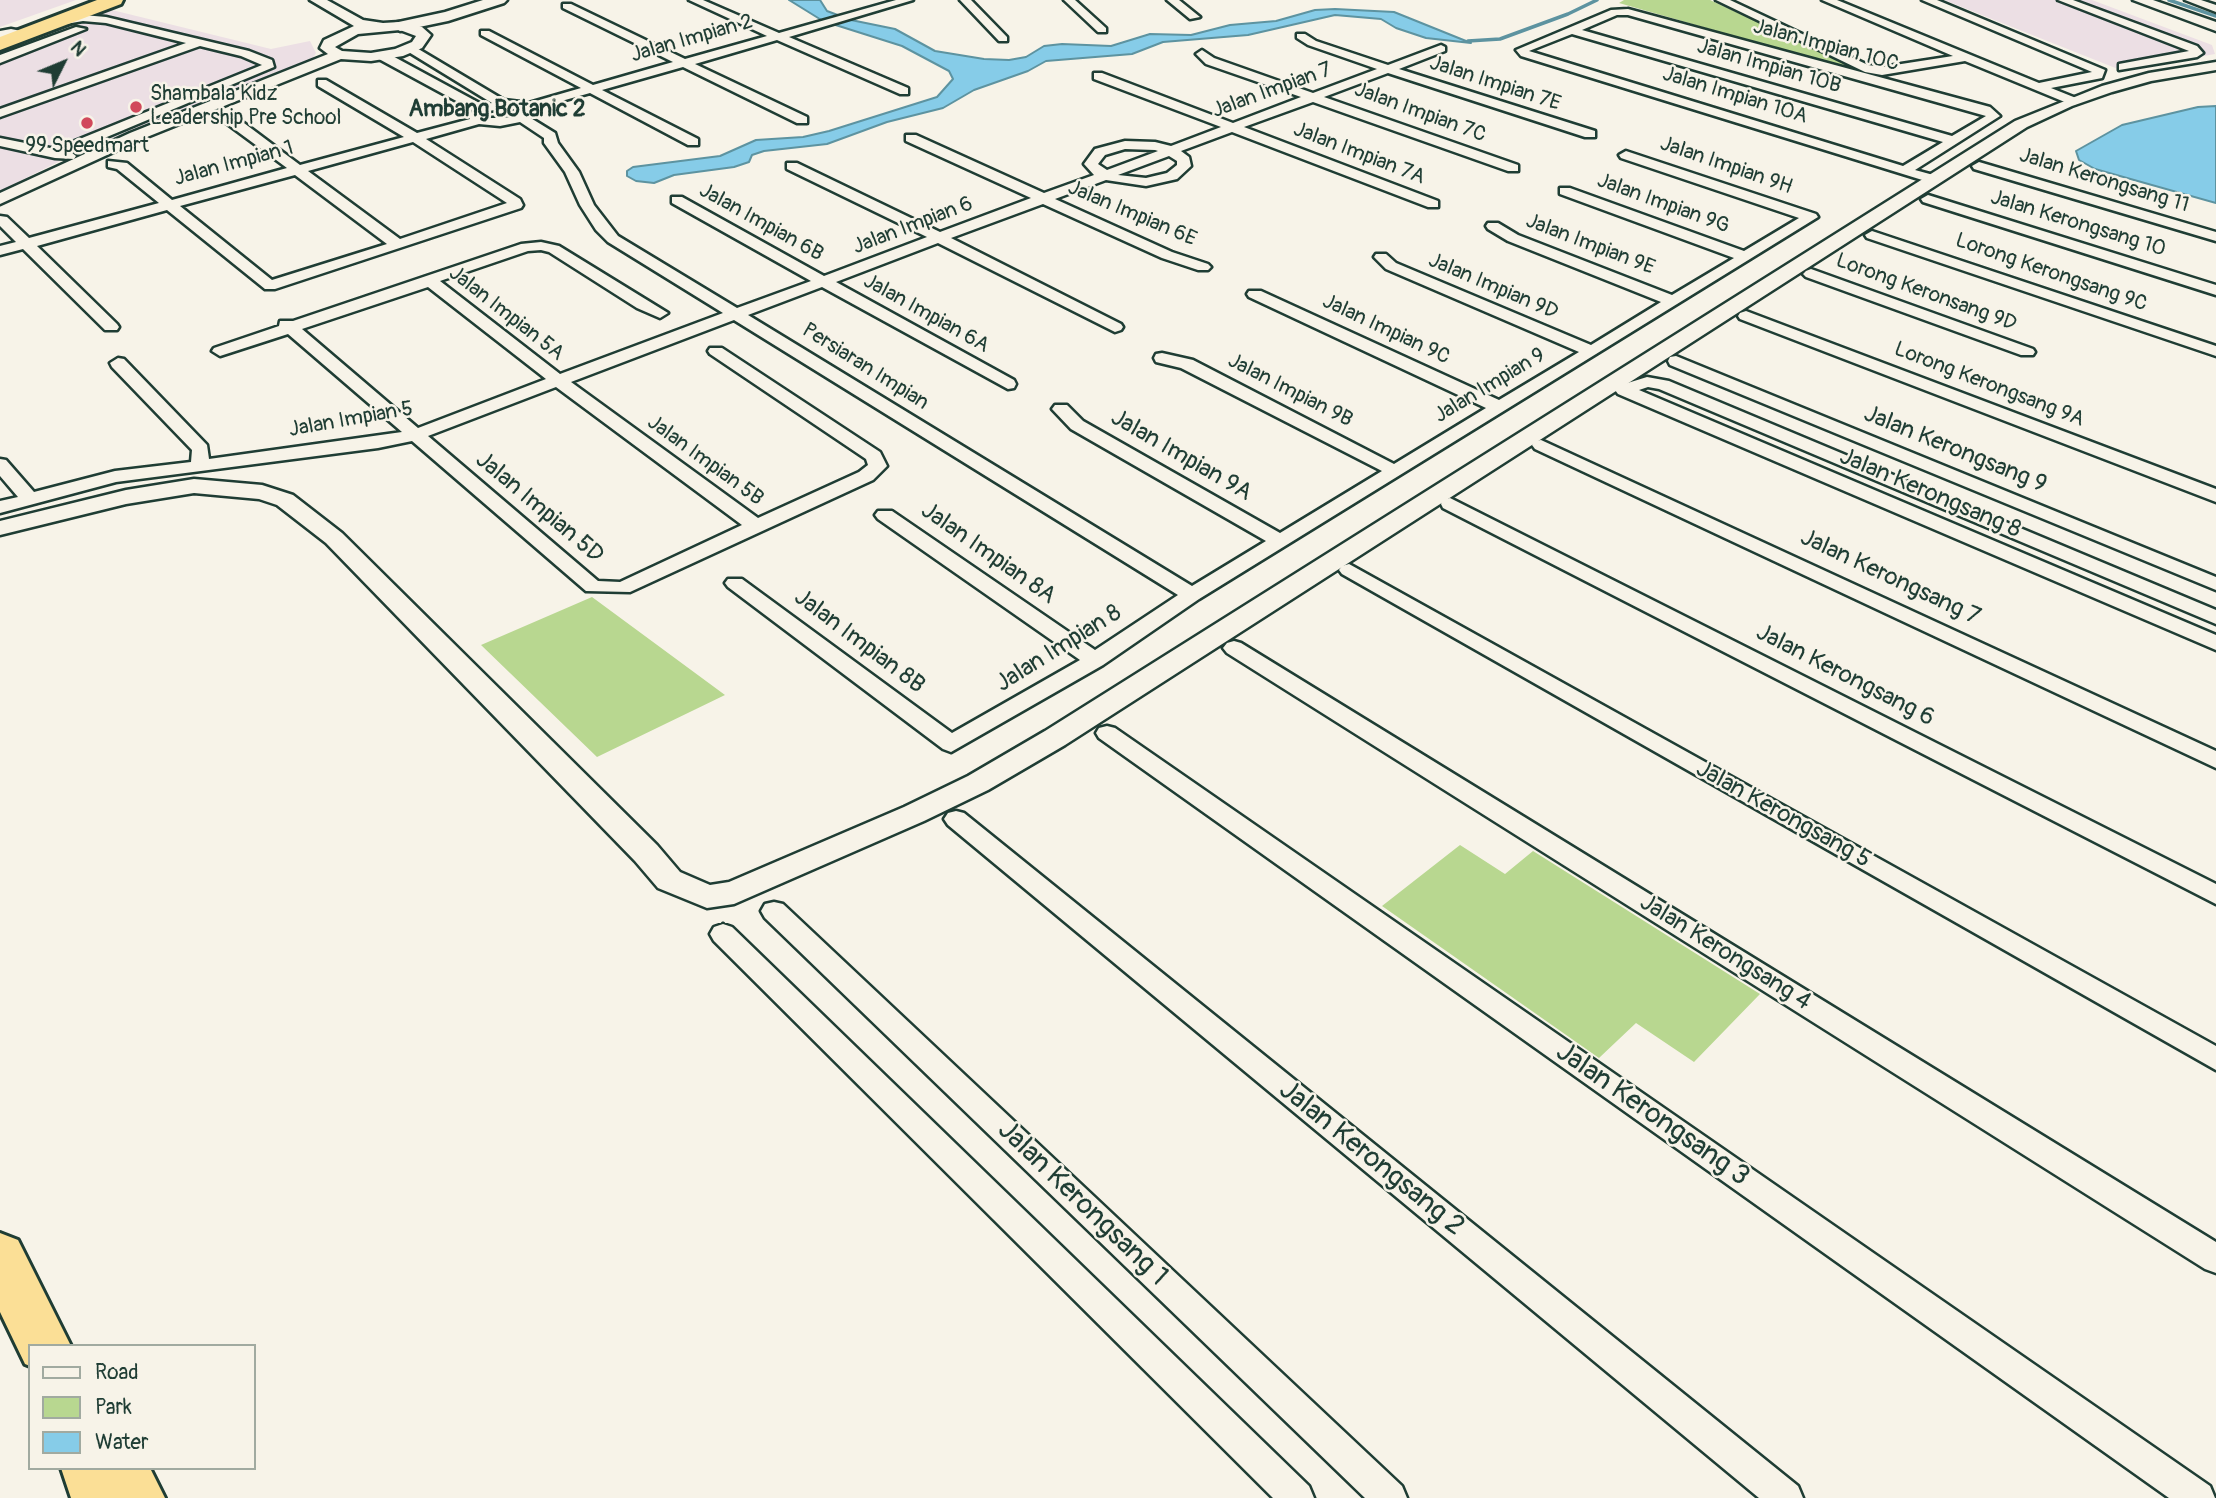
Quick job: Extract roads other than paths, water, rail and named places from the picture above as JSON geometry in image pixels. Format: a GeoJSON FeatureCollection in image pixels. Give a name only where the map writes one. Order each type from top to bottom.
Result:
{"type":"FeatureCollection","features":[{"type":"Feature","properties":{"kind":"highway"},"geometry":{"type":"LineString","coordinates":[[4,37],[103,0]]}},
{"type":"Feature","properties":{"kind":"highway"},"geometry":{"type":"LineString","coordinates":[[4,37],[51,24],[114,0]]}},
{"type":"Feature","properties":{"kind":"highway"},"geometry":{"type":"LineString","coordinates":[[0,1257],[43,1344]]}},
{"type":"Feature","properties":{"kind":"highway"},"geometry":{"type":"LineString","coordinates":[[91,1470],[100,1498]]}},
{"type":"Feature","properties":{"kind":"highway"},"geometry":{"type":"LineString","coordinates":[[115,1470],[136,1498]]}},
{"type":"Feature","properties":{"kind":"main road"},"geometry":{"type":"LineString","coordinates":[[400,26],[449,16],[499,0]]}},
{"type":"Feature","properties":{"kind":"main road"},"geometry":{"type":"LineString","coordinates":[[422,32],[449,16]]}},
{"type":"Feature","properties":{"kind":"street"},"geometry":{"type":"LineString","coordinates":[[694,0],[904,91]]}},
{"type":"Feature","properties":{"kind":"street","name":"Jalan Impian 2"},"geometry":{"type":"LineString","coordinates":[[500,122],[589,88],[908,0]]}},
{"type":"Feature","properties":{"kind":"street"},"geometry":{"type":"LineString","coordinates":[[965,0],[1003,39]]}},
{"type":"Feature","properties":{"kind":"street"},"geometry":{"type":"LineString","coordinates":[[1069,0],[1102,30]]}},
{"type":"Feature","properties":{"kind":"street"},"geometry":{"type":"LineString","coordinates":[[1172,0],[1194,17]]}},
{"type":"Feature","properties":{"kind":"street"},"geometry":{"type":"LineString","coordinates":[[1721,0],[1865,68],[1882,71],[1964,58]]}},
{"type":"Feature","properties":{"kind":"street"},"geometry":{"type":"LineString","coordinates":[[1827,0],[2069,102]]}},
{"type":"Feature","properties":{"kind":"street"},"geometry":{"type":"LineString","coordinates":[[1927,0],[2099,70],[2098,75],[2038,89]]}},
{"type":"Feature","properties":{"kind":"street"},"geometry":{"type":"LineString","coordinates":[[1957,0],[2149,77]]}},
{"type":"Feature","properties":{"kind":"street"},"geometry":{"type":"LineString","coordinates":[[2063,0],[2193,48],[2197,52],[2123,67]]}},
{"type":"Feature","properties":{"kind":"street"},"geometry":{"type":"LineString","coordinates":[[2148,0],[2216,21]]}},
{"type":"Feature","properties":{"kind":"street"},"geometry":{"type":"LineString","coordinates":[[2148,0],[2216,27]]}},
{"type":"Feature","properties":{"kind":"street"},"geometry":{"type":"LineString","coordinates":[[2190,0],[2216,9]]}},
{"type":"Feature","properties":{"kind":"street"},"geometry":{"type":"LineString","coordinates":[[0,199],[85,158],[339,55],[383,56],[411,48],[422,42],[425,35],[400,26],[360,24],[312,3]]}},
{"type":"Feature","properties":{"kind":"street"},"geometry":{"type":"LineString","coordinates":[[312,3],[345,33]]}},
{"type":"Feature","properties":{"kind":"street"},"geometry":{"type":"LineString","coordinates":[[567,6],[802,120]]}},
{"type":"Feature","properties":{"kind":"street","name":"Jalan Impian 10C"},"geometry":{"type":"LineString","coordinates":[[1571,30],[1615,12],[1638,13],[1986,110],[1994,116],[1955,141]]}},
{"type":"Feature","properties":{"kind":"street"},"geometry":{"type":"LineString","coordinates":[[51,24],[83,18],[106,20],[245,53],[268,63],[268,67],[55,154]]}},
{"type":"Feature","properties":{"kind":"street"},"geometry":{"type":"LineString","coordinates":[[0,59],[106,20]]}},
{"type":"Feature","properties":{"kind":"street"},"geometry":{"type":"LineString","coordinates":[[339,55],[327,48],[335,38],[345,33],[379,26]]}},
{"type":"Feature","properties":{"kind":"street","name":"Jalan Impian 10A"},"geometry":{"type":"LineString","coordinates":[[1571,30],[1522,50],[1525,54],[1904,171],[1930,189]]}},
{"type":"Feature","properties":{"kind":"street","name":"Jalan Impian 10B"},"geometry":{"type":"LineString","coordinates":[[1571,30],[1955,141]]}},
{"type":"Feature","properties":{"kind":"street"},"geometry":{"type":"LineString","coordinates":[[485,33],[693,142]]}},
{"type":"Feature","properties":{"kind":"street","name":"Jalan Impian 7E"},"geometry":{"type":"LineString","coordinates":[[1301,36],[1312,43],[1388,69],[1590,134]]}},
{"type":"Feature","properties":{"kind":"street"},"geometry":{"type":"LineString","coordinates":[[88,80],[90,73],[177,38]]}},
{"type":"Feature","properties":{"kind":"street"},"geometry":{"type":"LineString","coordinates":[[0,113],[88,80],[105,78],[199,42]]}},
{"type":"Feature","properties":{"kind":"street"},"geometry":{"type":"LineString","coordinates":[[411,48],[501,103],[524,112]]}},
{"type":"Feature","properties":{"kind":"street","name":"Jalan Impian 7"},"geometry":{"type":"LineString","coordinates":[[1104,176],[1441,49]]}},
{"type":"Feature","properties":{"kind":"street","name":"Jalan Impian 7C"},"geometry":{"type":"LineString","coordinates":[[1202,54],[1210,61],[1513,168]]}},
{"type":"Feature","properties":{"kind":"street"},"geometry":{"type":"LineString","coordinates":[[383,56],[424,78],[480,115],[500,122],[535,141],[551,143]]}},
{"type":"Feature","properties":{"kind":"street"},"geometry":{"type":"LineString","coordinates":[[0,528],[153,491],[194,486],[262,492],[285,500],[334,538],[670,880],[691,892],[707,897],[734,893],[914,814],[978,783],[1055,738],[1930,189],[2021,124],[2069,102],[2149,77],[2216,66]]}},
{"type":"Feature","properties":{"kind":"street"},"geometry":{"type":"LineString","coordinates":[[424,78],[448,72]]}},
{"type":"Feature","properties":{"kind":"street","name":"Jalan Impian 7A"},"geometry":{"type":"LineString","coordinates":[[1098,76],[1433,204]]}},
{"type":"Feature","properties":{"kind":"street"},"geometry":{"type":"LineString","coordinates":[[440,88],[464,82]]}},
{"type":"Feature","properties":{"kind":"street"},"geometry":{"type":"LineString","coordinates":[[113,164],[122,166],[270,286],[511,209],[516,205],[414,137],[322,83]]}},
{"type":"Feature","properties":{"kind":"street","name":"Jalan Impian 1"},"geometry":{"type":"LineString","coordinates":[[0,251],[414,137],[480,115],[501,103]]}},
{"type":"Feature","properties":{"kind":"street","name":"Persiaran Impian"},"geometry":{"type":"LineString","coordinates":[[524,112],[550,136],[551,143],[572,172],[581,194],[601,227],[613,239],[1192,594]]}},
{"type":"Feature","properties":{"kind":"street"},"geometry":{"type":"LineString","coordinates":[[231,120],[398,245]]}},
{"type":"Feature","properties":{"kind":"street","name":"Jalan Impian 6E"},"geometry":{"type":"LineString","coordinates":[[911,138],[1167,255],[1203,267]]}},
{"type":"Feature","properties":{"kind":"street"},"geometry":{"type":"LineString","coordinates":[[1904,171],[1955,141]]}},
{"type":"Feature","properties":{"kind":"street"},"geometry":{"type":"LineString","coordinates":[[0,142],[85,158]]}},
{"type":"Feature","properties":{"kind":"street"},"geometry":{"type":"LineString","coordinates":[[1140,145],[1170,150],[1184,160],[1184,166],[1172,176],[1146,182],[1104,176],[1091,164],[1100,152],[1111,148],[1140,145]]}},
{"type":"Feature","properties":{"kind":"street","name":"Jalan Impian 9H"},"geometry":{"type":"LineString","coordinates":[[1626,155],[1811,217]]}},
{"type":"Feature","properties":{"kind":"street"},"geometry":{"type":"LineString","coordinates":[[792,166],[1115,327]]}},
{"type":"Feature","properties":{"kind":"street","name":"Jalan Kerongsang 11"},"geometry":{"type":"LineString","coordinates":[[1979,166],[2216,237]]}},
{"type":"Feature","properties":{"kind":"street","name":"Jalan Impian 6"},"geometry":{"type":"LineString","coordinates":[[736,314],[1104,176]]}},
{"type":"Feature","properties":{"kind":"street","name":"Jalan Kerongsang 10"},"geometry":{"type":"LineString","coordinates":[[1930,189],[2216,290]]}},
{"type":"Feature","properties":{"kind":"street","name":"Jalan Impian 9G"},"geometry":{"type":"LineString","coordinates":[[1564,191],[1746,257]]}},
{"type":"Feature","properties":{"kind":"street","name":"Jalan Impian 6B"},"geometry":{"type":"LineString","coordinates":[[677,200],[823,282]]}},
{"type":"Feature","properties":{"kind":"street","name":"Jalan Impian 9"},"geometry":{"type":"LineString","coordinates":[[1192,594],[1811,217]]}},
{"type":"Feature","properties":{"kind":"street"},"geometry":{"type":"LineString","coordinates":[[2,220],[111,327]]}},
{"type":"Feature","properties":{"kind":"street","name":"Jalan Impian 9E"},"geometry":{"type":"LineString","coordinates":[[1493,226],[1513,238],[1674,301]]}},
{"type":"Feature","properties":{"kind":"street","name":"Lorong Kerongsang 9C"},"geometry":{"type":"LineString","coordinates":[[1872,235],[2216,351]]}},
{"type":"Feature","properties":{"kind":"street","name":"Jalan Impian 5A"},"geometry":{"type":"LineString","coordinates":[[559,382],[430,284],[430,281],[513,251],[541,246],[554,249],[660,313]]}},
{"type":"Feature","properties":{"kind":"street","name":"Jalan Impian 9D"},"geometry":{"type":"LineString","coordinates":[[1381,257],[1391,266],[1592,351]]}},
{"type":"Feature","properties":{"kind":"street","name":"Lorong Keronsang 9D"},"geometry":{"type":"LineString","coordinates":[[1811,274],[2027,352]]}},
{"type":"Feature","properties":{"kind":"street"},"geometry":{"type":"LineString","coordinates":[[220,351],[288,326],[430,281]]}},
{"type":"Feature","properties":{"kind":"street","name":"Jalan Impian 6A"},"geometry":{"type":"LineString","coordinates":[[823,282],[1008,384]]}},
{"type":"Feature","properties":{"kind":"street","name":"Jalan Impian 9C"},"geometry":{"type":"LineString","coordinates":[[1255,294],[1499,407]]}},
{"type":"Feature","properties":{"kind":"street","name":"Jalan Impian 5"},"geometry":{"type":"LineString","coordinates":[[0,507],[115,477],[378,443],[414,435],[736,314]]}},
{"type":"Feature","properties":{"kind":"street","name":"Lorong Kerongsang 9A"},"geometry":{"type":"LineString","coordinates":[[1746,316],[2208,493]]}},
{"type":"Feature","properties":{"kind":"street","name":"Jalan Impian 5D"},"geometry":{"type":"LineString","coordinates":[[288,326],[593,586],[623,588],[756,526]]}},
{"type":"Feature","properties":{"kind":"street","name":"Jalan Impian 5B"},"geometry":{"type":"LineString","coordinates":[[559,382],[756,526],[866,476],[878,466],[874,456],[716,351]]}},
{"type":"Feature","properties":{"kind":"street","name":"Jalan Impian 9B"},"geometry":{"type":"LineString","coordinates":[[1162,358],[1187,364],[1395,471]]}},
{"type":"Feature","properties":{"kind":"street","name":"Jalan Kerongsang 9"},"geometry":{"type":"LineString","coordinates":[[1676,361],[2216,584]]}},
{"type":"Feature","properties":{"kind":"street"},"geometry":{"type":"LineString","coordinates":[[118,363],[201,449],[200,465]]}},
{"type":"Feature","properties":{"kind":"street","name":"Jalan Kerongsang 8"},"geometry":{"type":"LineString","coordinates":[[1868,472],[1663,385],[1647,382],[1624,390],[2216,643]]}},
{"type":"Feature","properties":{"kind":"street","name":"Jalan Impian 9A"},"geometry":{"type":"LineString","coordinates":[[1061,410],[1077,425],[1280,541]]}},
{"type":"Feature","properties":{"kind":"street","name":"Jalan Kerongsang 7"},"geometry":{"type":"LineString","coordinates":[[1541,445],[2216,760]]}},
{"type":"Feature","properties":{"kind":"street"},"geometry":{"type":"LineString","coordinates":[[1894,451],[1868,472],[2216,618]]}},
{"type":"Feature","properties":{"kind":"street"},"geometry":{"type":"LineString","coordinates":[[0,464],[29,498]]}},
{"type":"Feature","properties":{"kind":"street"},"geometry":{"type":"LineString","coordinates":[[2208,493],[2216,473]]}},
{"type":"Feature","properties":{"kind":"street","name":"Jalan Kerongsang 6"},"geometry":{"type":"LineString","coordinates":[[1450,504],[2216,895]]}},
{"type":"Feature","properties":{"kind":"street","name":"Jalan Impian 8A"},"geometry":{"type":"LineString","coordinates":[[886,515],[1095,660]]}},
{"type":"Feature","properties":{"kind":"street","name":"Jalan Kerongsang 5"},"geometry":{"type":"LineString","coordinates":[[1349,570],[2216,1059]]}},
{"type":"Feature","properties":{"kind":"street","name":"Jalan Impian 8B"},"geometry":{"type":"LineString","coordinates":[[735,583],[951,744]]}},
{"type":"Feature","properties":{"kind":"street","name":"Jalan Impian 8"},"geometry":{"type":"LineString","coordinates":[[951,744],[1095,660],[1192,594]]}},
{"type":"Feature","properties":{"kind":"street","name":"Jalan Kerongsang 4"},"geometry":{"type":"LineString","coordinates":[[1234,648],[2216,1259]]}},
{"type":"Feature","properties":{"kind":"street","name":"Jalan Kerongsang 3"},"geometry":{"type":"LineString","coordinates":[[1107,733],[2197,1498]]}},
{"type":"Feature","properties":{"kind":"street","name":"Jalan Kerongsang 2"},"geometry":{"type":"LineString","coordinates":[[956,820],[1786,1498]]}},
{"type":"Feature","properties":{"kind":"street","name":"Jalan Kerongsang 1"},"geometry":{"type":"LineString","coordinates":[[774,911],[1390,1498]]}},
{"type":"Feature","properties":{"kind":"street"},"geometry":{"type":"LineString","coordinates":[[723,934],[1297,1498]]}},
{"type":"Feature","properties":{"kind":"water"},"geometry":{"type":"Polygon","coordinates":[[[789,0],[820,0],[827,11],[851,20],[895,29],[935,51],[984,59],[1009,60],[1026,57],[1044,46],[1111,46],[1150,34],[1191,35],[1230,25],[1276,21],[1315,10],[1335,9],[1394,12],[1471,43],[1426,38],[1396,28],[1381,19],[1335,15],[1248,35],[1163,42],[1132,54],[1046,61],[1028,71],[974,90],[943,108],[887,122],[827,144],[764,151],[752,155],[749,162],[734,167],[674,175],[654,183],[636,181],[627,176],[627,171],[633,167],[720,156],[756,140],[803,137],[829,131],[937,97],[953,79],[949,71],[902,46],[823,21],[789,0]]]}},
{"type":"Feature","properties":{"kind":"water"},"geometry":{"type":"Polygon","coordinates":[[[2216,106],[2216,203],[2095,169],[2079,160],[2076,151],[2122,125],[2198,107],[2216,106]]]}},
{"type":"Feature","properties":{"kind":"waterway"},"geometry":{"type":"LineString","coordinates":[[1468,41],[1500,39],[1568,14],[1597,0]]}},
{"type":"Feature","properties":{"kind":"waterway"},"geometry":{"type":"LineString","coordinates":[[2169,0],[2216,16]]}},
{"type":"Feature","properties":{"kind":"place","name":"Shambala Kidz Leadership Pre School"},"geometry":{"type":"Point","coordinates":[136,107]}},
{"type":"Feature","properties":{"kind":"place","name":"99 Speedmart"},"geometry":{"type":"Point","coordinates":[87,123]}},
{"type":"Feature","properties":{"kind":"district","name":"Ambang Botanic 2"},"geometry":{"type":"Point","coordinates":[497,110]}}]}
